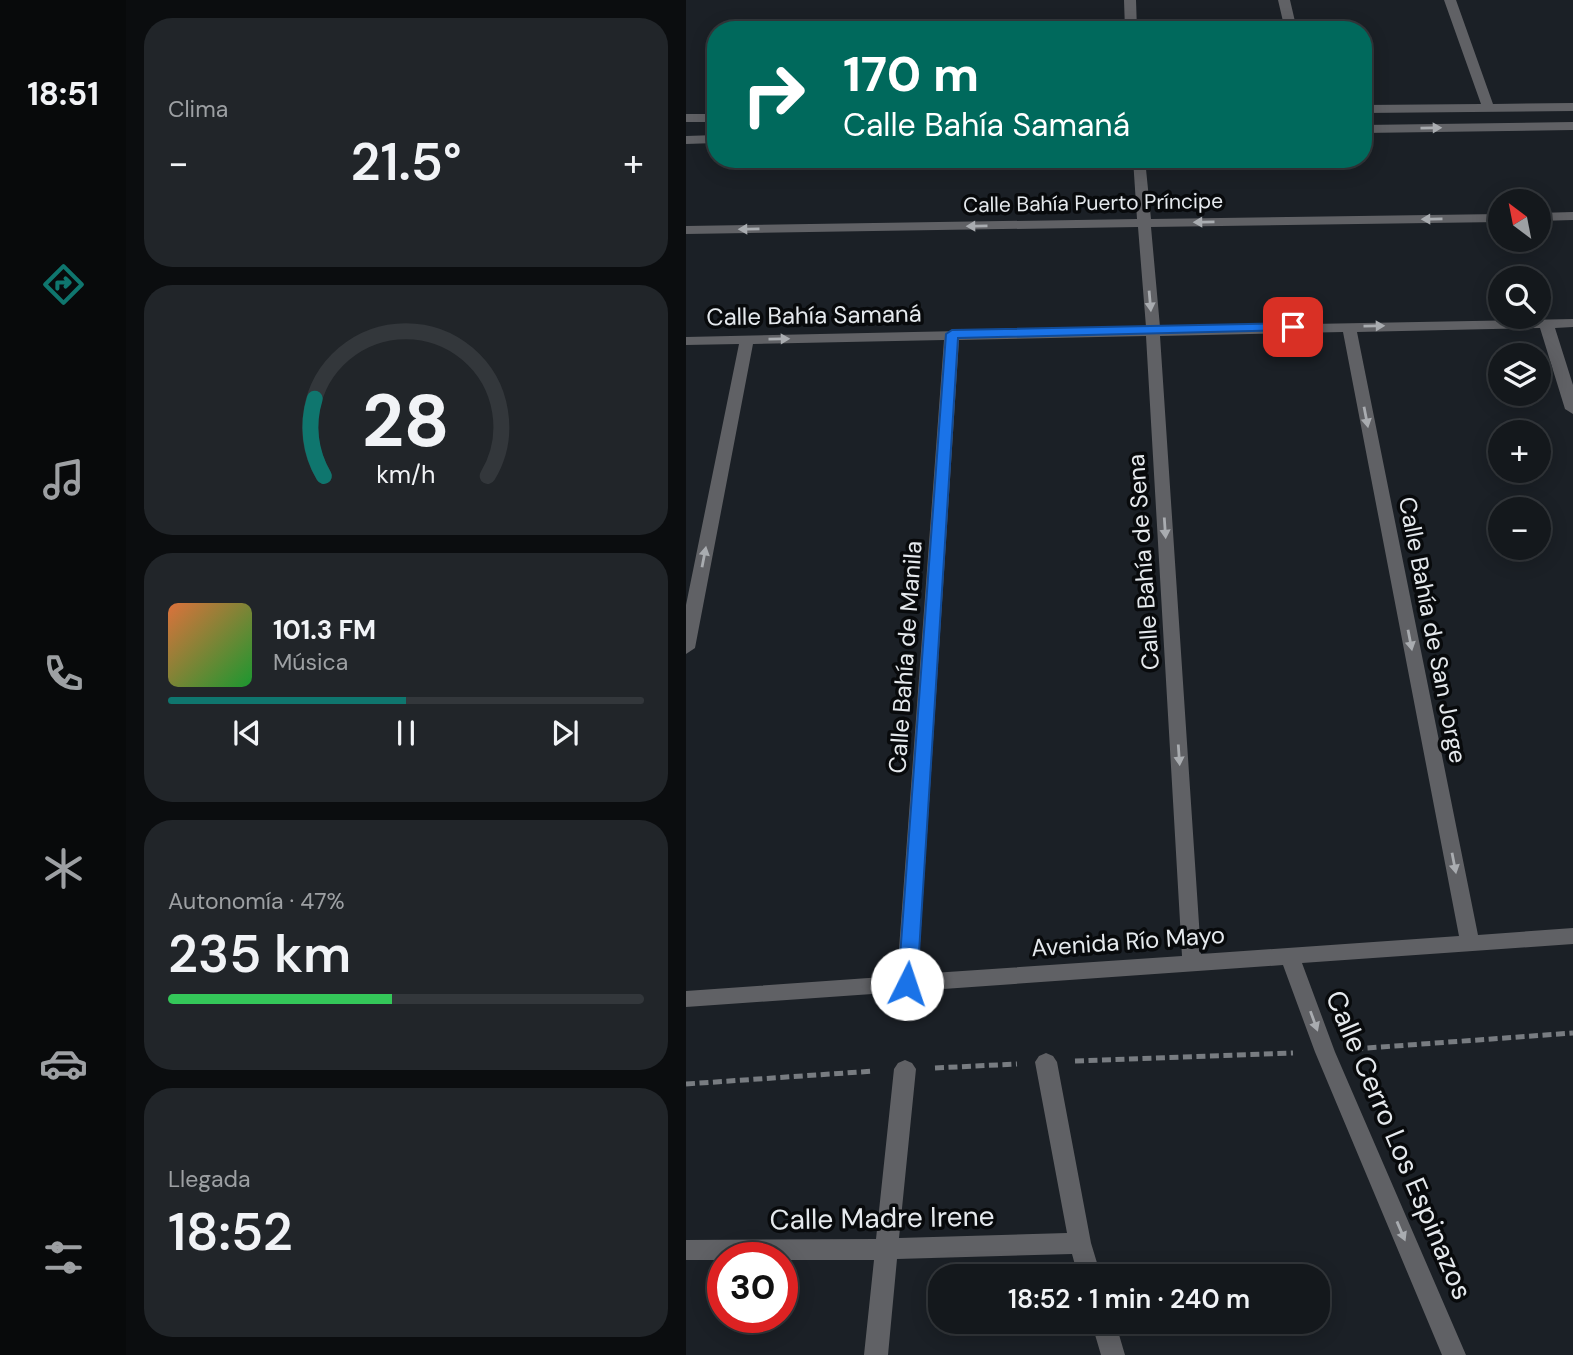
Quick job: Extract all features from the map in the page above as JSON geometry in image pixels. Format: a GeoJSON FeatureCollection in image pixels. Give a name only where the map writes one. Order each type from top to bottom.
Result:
{"type":"FeatureCollection","features":[{"type":"Feature","properties":{"kind":"street"},"geometry":{"type":"LineString","coordinates":[[1130,0],[1131,21]]}},
{"type":"Feature","properties":{"kind":"street"},"geometry":{"type":"LineString","coordinates":[[1284,0],[1289,21]]}},
{"type":"Feature","properties":{"kind":"street"},"geometry":{"type":"LineString","coordinates":[[1450,0],[1488,108]]}},
{"type":"Feature","properties":{"kind":"street"},"geometry":{"type":"LineString","coordinates":[[1372,109],[1573,107]]}},
{"type":"Feature","properties":{"kind":"street"},"geometry":{"type":"LineString","coordinates":[[686,118],[707,118]]}},
{"type":"Feature","properties":{"kind":"street"},"geometry":{"type":"LineString","coordinates":[[1372,129],[1573,126]]}},
{"type":"Feature","properties":{"kind":"street"},"geometry":{"type":"LineString","coordinates":[[686,140],[707,139]]}},
{"type":"Feature","properties":{"kind":"street","name":"Calle Bahía de Sena"},"geometry":{"type":"LineString","coordinates":[[1140,168],[1153,331],[1192,963]]}},
{"type":"Feature","properties":{"kind":"street"},"geometry":{"type":"LineString","coordinates":[[1551,217],[1573,216]]}},
{"type":"Feature","properties":{"kind":"street","name":"Calle Bahía Puerto Príncipe"},"geometry":{"type":"LineString","coordinates":[[686,230],[1488,218]]}},
{"type":"Feature","properties":{"kind":"street","name":"Calle Bahía Samaná"},"geometry":{"type":"LineString","coordinates":[[1551,323],[1573,323]]}},
{"type":"Feature","properties":{"kind":"street","name":"Calle Bahía Samaná"},"geometry":{"type":"LineString","coordinates":[[686,341],[1488,324]]}},
{"type":"Feature","properties":{"kind":"street","name":"Calle Bahía de San Jorge"},"geometry":{"type":"LineString","coordinates":[[1349,326],[1470,944]]}},
{"type":"Feature","properties":{"kind":"street"},"geometry":{"type":"LineString","coordinates":[[1548,329],[1573,409]]}},
{"type":"Feature","properties":{"kind":"street","name":"Calle Bahía de Manila"},"geometry":{"type":"LineString","coordinates":[[907,984],[952,334]]}},
{"type":"Feature","properties":{"kind":"street"},"geometry":{"type":"LineString","coordinates":[[686,648],[747,339]]}},
{"type":"Feature","properties":{"kind":"street","name":"Avenida Río Mayo"},"geometry":{"type":"LineString","coordinates":[[686,999],[1573,936]]}},
{"type":"Feature","properties":{"kind":"street","name":"Calle Cerro Los Espinazos"},"geometry":{"type":"LineString","coordinates":[[1290,957],[1325,1052],[1454,1355]]}},
{"type":"Feature","properties":{"kind":"street"},"geometry":{"type":"LineString","coordinates":[[1046,1062],[1080,1243],[1086,1264]]}},
{"type":"Feature","properties":{"kind":"street"},"geometry":{"type":"LineString","coordinates":[[876,1355],[905,1069]]}},
{"type":"Feature","properties":{"kind":"street","name":"Calle Madre Irene"},"geometry":{"type":"LineString","coordinates":[[686,1250],[886,1249],[1080,1243]]}},
{"type":"Feature","properties":{"kind":"street"},"geometry":{"type":"LineString","coordinates":[[1107,1334],[1113,1355]]}},
{"type":"Feature","properties":{"kind":"path"},"geometry":{"type":"LineString","coordinates":[[686,1084],[905,1069],[1325,1052],[1573,1033]]}},
{"type":"Feature","properties":{"kind":"route"},"geometry":{"type":"LineString","coordinates":[[907,984],[952,334],[1293,327]]}}]}
